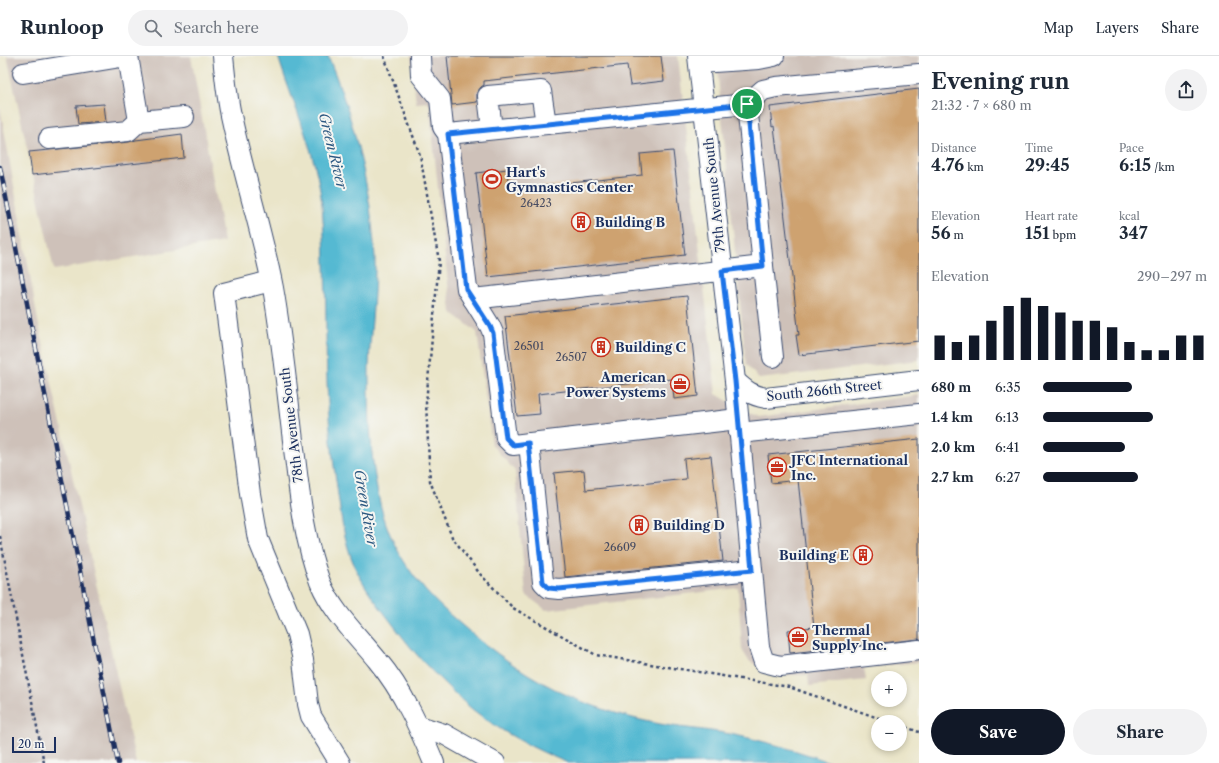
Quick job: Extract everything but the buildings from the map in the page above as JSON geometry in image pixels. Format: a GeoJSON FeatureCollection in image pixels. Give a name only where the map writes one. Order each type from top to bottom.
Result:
{"type":"FeatureCollection","features":[{"type":"Feature","properties":{"kind":"street"},"geometry":{"type":"LineString","coordinates":[[23,73],[128,56],[139,121]]}},
{"type":"Feature","properties":{"kind":"street","name":"78th Avenue South"},"geometry":{"type":"LineString","coordinates":[[223,56],[231,118],[263,243],[271,281],[282,352],[299,497],[310,549],[320,582],[330,603],[349,628],[379,661],[400,691],[419,726],[434,763]]}},
{"type":"Feature","properties":{"kind":"street"},"geometry":{"type":"LineString","coordinates":[[420,56],[421,75],[440,99],[443,127],[448,134],[466,289],[493,333],[506,438],[513,445],[739,426],[919,414]]}},
{"type":"Feature","properties":{"kind":"street"},"geometry":{"type":"LineString","coordinates":[[699,59],[759,59],[774,56]]}},
{"type":"Feature","properties":{"kind":"street","name":"79th Avenue South"},"geometry":{"type":"LineString","coordinates":[[699,59],[735,381],[758,647],[764,662],[780,666],[919,650]]}},
{"type":"Feature","properties":{"kind":"street"},"geometry":{"type":"LineString","coordinates":[[448,134],[747,104],[763,90],[776,87],[919,74]]}},
{"type":"Feature","properties":{"kind":"street"},"geometry":{"type":"LineString","coordinates":[[492,129],[488,96],[541,90],[546,124]]}},
{"type":"Feature","properties":{"kind":"street"},"geometry":{"type":"LineString","coordinates":[[747,104],[773,357]]}},
{"type":"Feature","properties":{"kind":"street"},"geometry":{"type":"LineString","coordinates":[[49,138],[128,131],[139,121],[184,118]]}},
{"type":"Feature","properties":{"kind":"street"},"geometry":{"type":"LineString","coordinates":[[473,299],[763,266]]}},
{"type":"Feature","properties":{"kind":"street"},"geometry":{"type":"LineString","coordinates":[[271,281],[224,293],[250,494],[258,539],[296,634],[303,660],[308,704],[311,716],[340,763]]}},
{"type":"Feature","properties":{"kind":"street","name":"South 266th Street"},"geometry":{"type":"LineString","coordinates":[[735,381],[746,391],[755,396],[766,398],[919,380]]}},
{"type":"Feature","properties":{"kind":"street"},"geometry":{"type":"LineString","coordinates":[[528,443],[543,582],[549,588],[559,589],[752,570]]}},
{"type":"Feature","properties":{"kind":"street"},"geometry":{"type":"LineString","coordinates":[[419,726],[444,734],[495,763]]}},
{"type":"Feature","properties":{"kind":"path"},"geometry":{"type":"LineString","coordinates":[[0,536],[44,763]]}},
{"type":"Feature","properties":{"kind":"path"},"geometry":{"type":"LineString","coordinates":[[907,728],[919,732]]}},
{"type":"Feature","properties":{"kind":"shaded area"},"geometry":{"type":"Polygon","coordinates":[[[7,56],[191,56],[224,242],[54,270],[7,56]]]}},
{"type":"Feature","properties":{"kind":"shaded area"},"geometry":{"type":"Polygon","coordinates":[[[411,56],[678,56],[716,394],[743,410],[759,417],[919,395],[919,662],[864,668],[866,680],[809,686],[808,675],[786,675],[764,670],[749,661],[742,650],[738,588],[546,610],[526,595],[515,471],[492,445],[477,332],[451,312],[429,102],[416,103],[411,56]]]}},
{"type":"Feature","properties":{"kind":"shaded area"},"geometry":{"type":"Polygon","coordinates":[[[716,56],[919,56],[919,360],[759,379],[746,364],[716,56]]]}},
{"type":"Feature","properties":{"kind":"shaded area"},"geometry":{"type":"Polygon","coordinates":[[[0,107],[38,321],[136,763],[0,763],[0,107]]]}},
{"type":"Feature","properties":{"kind":"water","name":"Green River"},"geometry":{"type":"Polygon","coordinates":[[[278,56],[328,56],[354,130],[367,188],[375,257],[369,383],[371,439],[375,478],[383,515],[389,532],[409,569],[421,586],[435,601],[470,632],[514,665],[545,684],[578,700],[596,707],[641,720],[743,737],[807,754],[832,763],[568,763],[518,739],[494,725],[472,709],[432,672],[402,637],[363,582],[351,557],[345,535],[334,468],[327,393],[325,249],[322,205],[310,148],[278,56]]]}},
{"type":"Feature","properties":{"kind":"railway"},"geometry":{"type":"LineString","coordinates":[[0,167],[118,763]]}},
{"type":"Feature","properties":{"kind":"place","name":"Hart's Gymnastics Center"},"geometry":{"type":"Point","coordinates":[492,179]}},
{"type":"Feature","properties":{"kind":"place","name":"Building B"},"geometry":{"type":"Point","coordinates":[581,222]}},
{"type":"Feature","properties":{"kind":"place","name":"Building C"},"geometry":{"type":"Point","coordinates":[601,347]}},
{"type":"Feature","properties":{"kind":"place","name":"American Power Systems"},"geometry":{"type":"Point","coordinates":[680,384]}},
{"type":"Feature","properties":{"kind":"place","name":"JFC International Inc."},"geometry":{"type":"Point","coordinates":[777,467]}},
{"type":"Feature","properties":{"kind":"place","name":"Building D"},"geometry":{"type":"Point","coordinates":[639,525]}},
{"type":"Feature","properties":{"kind":"place","name":"Building E"},"geometry":{"type":"Point","coordinates":[863,555]}},
{"type":"Feature","properties":{"kind":"place","name":"Thermal Supply Inc."},"geometry":{"type":"Point","coordinates":[798,637]}},
{"type":"Feature","properties":{"kind":"route"},"geometry":{"type":"LineString","coordinates":[[747,104],[763,266],[722,271],[735,381],[752,570],[559,589],[549,588],[543,582],[528,443],[513,445],[506,438],[493,333],[466,289],[448,134],[747,104]]}}]}
